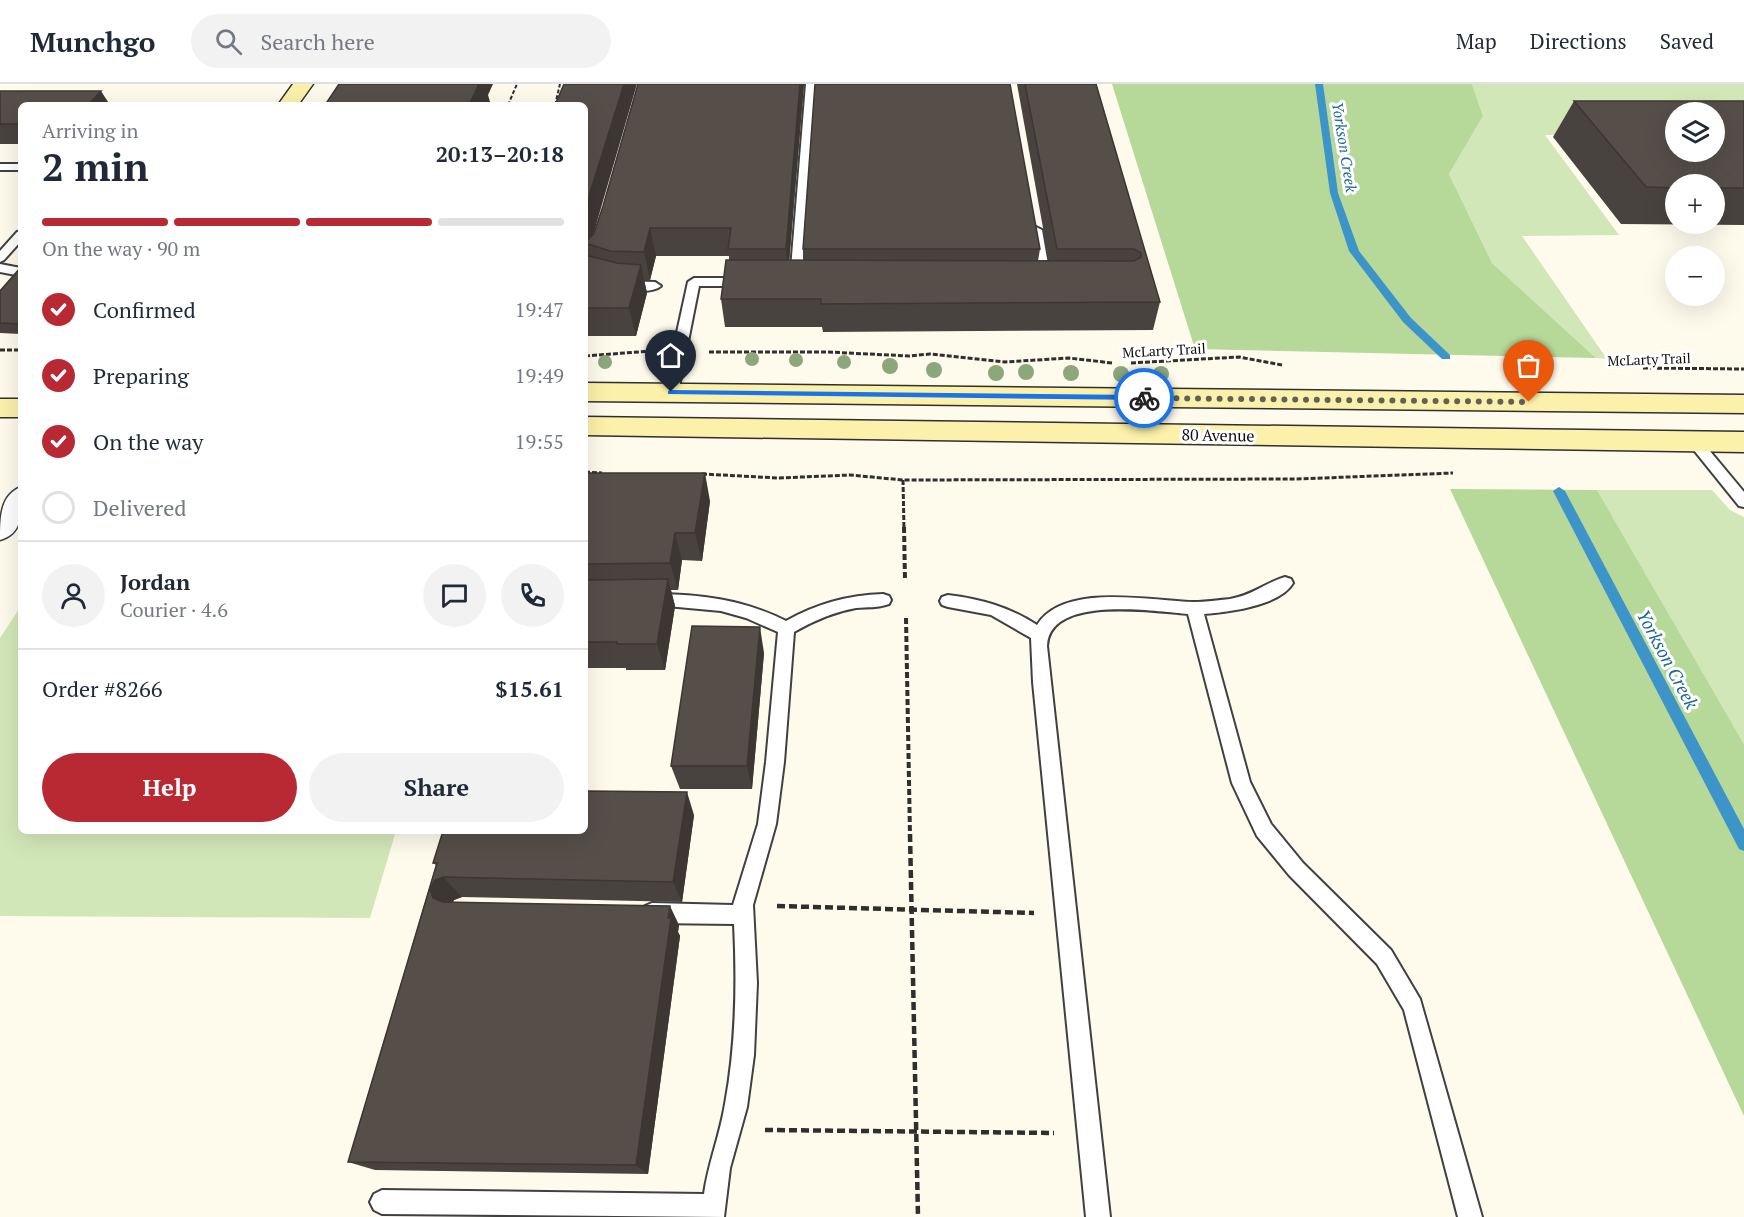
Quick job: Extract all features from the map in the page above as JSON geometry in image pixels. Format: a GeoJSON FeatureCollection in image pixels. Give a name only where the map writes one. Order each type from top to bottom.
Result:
{"type":"FeatureCollection","features":[{"type":"Feature","properties":{"kind":"main road"},"geometry":{"type":"LineString","coordinates":[[290,102],[303,84]]}},
{"type":"Feature","properties":{"kind":"main road"},"geometry":{"type":"LineString","coordinates":[[588,392],[1744,404]]}},
{"type":"Feature","properties":{"kind":"main road"},"geometry":{"type":"LineString","coordinates":[[0,408],[18,408]]}},
{"type":"Feature","properties":{"kind":"main road","name":"80 Avenue"},"geometry":{"type":"LineString","coordinates":[[588,426],[1744,441]]}},
{"type":"Feature","properties":{"kind":"street"},"geometry":{"type":"LineString","coordinates":[[0,529],[18,502]]}},
{"type":"Feature","properties":{"kind":"lane"},"geometry":{"type":"LineString","coordinates":[[796,282],[812,84]]}},
{"type":"Feature","properties":{"kind":"lane"},"geometry":{"type":"LineString","coordinates":[[0,167],[18,167]]}},
{"type":"Feature","properties":{"kind":"lane"},"geometry":{"type":"LineString","coordinates":[[1033,213],[1045,283]]}},
{"type":"Feature","properties":{"kind":"lane"},"geometry":{"type":"LineString","coordinates":[[0,258],[18,237]]}},
{"type":"Feature","properties":{"kind":"lane"},"geometry":{"type":"LineString","coordinates":[[0,268],[18,271]]}},
{"type":"Feature","properties":{"kind":"lane"},"geometry":{"type":"LineString","coordinates":[[588,271],[615,285],[655,286]]}},
{"type":"Feature","properties":{"kind":"lane"},"geometry":{"type":"LineString","coordinates":[[671,392],[694,282],[762,282]]}},
{"type":"Feature","properties":{"kind":"lane"},"geometry":{"type":"LineString","coordinates":[[1694,441],[1744,502]]}},
{"type":"Feature","properties":{"kind":"lane"},"geometry":{"type":"LineString","coordinates":[[1098,1217],[1041,682],[1040,634],[1054,616],[1072,608],[1112,602],[1194,608],[1236,606],[1268,595],[1285,583]]}},
{"type":"Feature","properties":{"kind":"lane"},"geometry":{"type":"LineString","coordinates":[[632,600],[690,600],[727,604],[761,616],[786,629]]}},
{"type":"Feature","properties":{"kind":"lane"},"geometry":{"type":"LineString","coordinates":[[786,629],[805,617],[857,600],[883,600]]}},
{"type":"Feature","properties":{"kind":"lane"},"geometry":{"type":"LineString","coordinates":[[948,601],[985,606],[1009,615],[1040,634]]}},
{"type":"Feature","properties":{"kind":"lane"},"geometry":{"type":"LineString","coordinates":[[1194,608],[1241,783],[1264,830],[1296,869],[1384,957],[1413,1006],[1470,1217]]}},
{"type":"Feature","properties":{"kind":"lane"},"geometry":{"type":"LineString","coordinates":[[382,1202],[713,1211],[719,1168],[731,1129],[743,1055],[747,983],[744,910],[767,824],[776,751],[786,629]]}},
{"type":"Feature","properties":{"kind":"lane"},"geometry":{"type":"LineString","coordinates":[[638,913],[744,910]]}},
{"type":"Feature","properties":{"kind":"path"},"geometry":{"type":"LineString","coordinates":[[509,102],[517,84]]}},
{"type":"Feature","properties":{"kind":"path"},"geometry":{"type":"LineString","coordinates":[[556,102],[560,84]]}},
{"type":"Feature","properties":{"kind":"path"},"geometry":{"type":"LineString","coordinates":[[0,350],[18,350]]}},
{"type":"Feature","properties":{"kind":"path","name":"McLarty Trail"},"geometry":{"type":"LineString","coordinates":[[588,356],[633,351],[828,352],[900,356],[930,354],[1005,362],[1069,358],[1119,363]]}},
{"type":"Feature","properties":{"kind":"path","name":"McLarty Trail"},"geometry":{"type":"LineString","coordinates":[[1129,363],[1239,357],[1293,367]]}},
{"type":"Feature","properties":{"kind":"path","name":"McLarty Trail"},"geometry":{"type":"LineString","coordinates":[[1638,369],[1744,369]]}},
{"type":"Feature","properties":{"kind":"path"},"geometry":{"type":"LineString","coordinates":[[588,472],[604,474]]}},
{"type":"Feature","properties":{"kind":"path"},"geometry":{"type":"LineString","coordinates":[[700,474],[778,478],[850,475],[903,480],[1307,478],[1442,475],[1458,472]]}},
{"type":"Feature","properties":{"kind":"path"},"geometry":{"type":"LineString","coordinates":[[903,480],[905,588]]}},
{"type":"Feature","properties":{"kind":"path"},"geometry":{"type":"LineString","coordinates":[[906,612],[918,1217]]}},
{"type":"Feature","properties":{"kind":"path"},"geometry":{"type":"LineString","coordinates":[[744,910],[1066,913]]}},
{"type":"Feature","properties":{"kind":"path"},"geometry":{"type":"LineString","coordinates":[[731,1129],[1089,1134]]}},
{"type":"Feature","properties":{"kind":"green space"},"geometry":{"type":"Polygon","coordinates":[[[1112,84],[1472,84],[1483,116],[1449,174],[1492,263],[1596,358],[1195,349],[1112,84]]]}},
{"type":"Feature","properties":{"kind":"green space"},"geometry":{"type":"Polygon","coordinates":[[[1472,84],[1744,84],[1744,134],[1725,120],[1725,102],[1665,102],[1665,134],[1545,135],[1619,235],[1522,236],[1607,359],[1596,358],[1492,263],[1449,174],[1483,116],[1472,84]]]}},
{"type":"Feature","properties":{"kind":"green space"},"geometry":{"type":"Polygon","coordinates":[[[1450,489],[1597,490],[1744,744],[1744,1116],[1450,489]]]}},
{"type":"Feature","properties":{"kind":"green space"},"geometry":{"type":"Polygon","coordinates":[[[1597,490],[1712,490],[1730,510],[1744,517],[1744,744],[1597,490]]]}},
{"type":"Feature","properties":{"kind":"green space"},"geometry":{"type":"Polygon","coordinates":[[[18,611],[18,834],[395,834],[370,918],[0,916],[0,638],[18,611]]]}},
{"type":"Feature","properties":{"kind":"building"},"geometry":{"type":"Polygon","coordinates":[[[339,84],[479,84],[470,102],[327,102],[339,84]]]}},
{"type":"Feature","properties":{"kind":"building"},"geometry":{"type":"Polygon","coordinates":[[[564,84],[624,84],[588,199],[588,102],[556,102],[564,84]]]}},
{"type":"Feature","properties":{"kind":"building"},"geometry":{"type":"Polygon","coordinates":[[[638,84],[800,84],[786,249],[728,249],[731,228],[650,228],[644,252],[610,251],[588,244],[603,206],[638,84]]]}},
{"type":"Feature","properties":{"kind":"building"},"geometry":{"type":"Polygon","coordinates":[[[815,84],[1010,84],[1040,249],[803,249],[815,84]]]}},
{"type":"Feature","properties":{"kind":"building"},"geometry":{"type":"Polygon","coordinates":[[[1025,84],[1096,84],[1160,302],[821,304],[821,299],[721,299],[726,260],[1134,261],[1141,257],[1141,253],[1134,249],[1057,249],[1025,84]]]}},
{"type":"Feature","properties":{"kind":"building"},"geometry":{"type":"Polygon","coordinates":[[[0,91],[101,91],[91,102],[18,102],[18,124],[0,124],[0,91]]]}},
{"type":"Feature","properties":{"kind":"building"},"geometry":{"type":"Polygon","coordinates":[[[1574,101],[1744,101],[1744,188],[1725,188],[1725,174],[1665,174],[1665,188],[1646,187],[1574,101]]]}},
{"type":"Feature","properties":{"kind":"building"},"geometry":{"type":"Polygon","coordinates":[[[588,256],[617,263],[641,265],[629,308],[588,308],[588,256]]]}},
{"type":"Feature","properties":{"kind":"building"},"geometry":{"type":"Polygon","coordinates":[[[18,270],[18,324],[0,323],[0,291],[18,270]]]}},
{"type":"Feature","properties":{"kind":"building"},"geometry":{"type":"Polygon","coordinates":[[[588,473],[705,473],[695,533],[675,533],[670,563],[588,564],[588,473]]]}},
{"type":"Feature","properties":{"kind":"building"},"geometry":{"type":"Polygon","coordinates":[[[668,579],[657,644],[588,642],[588,580],[668,579]]]}},
{"type":"Feature","properties":{"kind":"building"},"geometry":{"type":"Polygon","coordinates":[[[692,626],[760,627],[747,766],[671,766],[692,626]]]}},
{"type":"Feature","properties":{"kind":"building"},"geometry":{"type":"Polygon","coordinates":[[[588,791],[687,792],[673,882],[443,877],[435,880],[430,889],[433,898],[443,902],[670,906],[668,918],[671,918],[636,1165],[348,1162],[437,863],[433,863],[442,834],[588,834],[588,791]]]}},
{"type":"Feature","properties":{"kind":"waterway","name":"Yorkson Creek"},"geometry":{"type":"LineString","coordinates":[[1319,84],[1334,193],[1354,251],[1407,320],[1446,357]]}},
{"type":"Feature","properties":{"kind":"waterway","name":"Yorkson Creek"},"geometry":{"type":"LineString","coordinates":[[1559,491],[1744,844]]}},
{"type":"Feature","properties":{"kind":"way so far"},"geometry":{"type":"LineString","coordinates":[[1144,398],[1529,402]]}},
{"type":"Feature","properties":{"kind":"route"},"geometry":{"type":"LineString","coordinates":[[671,392],[1144,398]]}}]}
